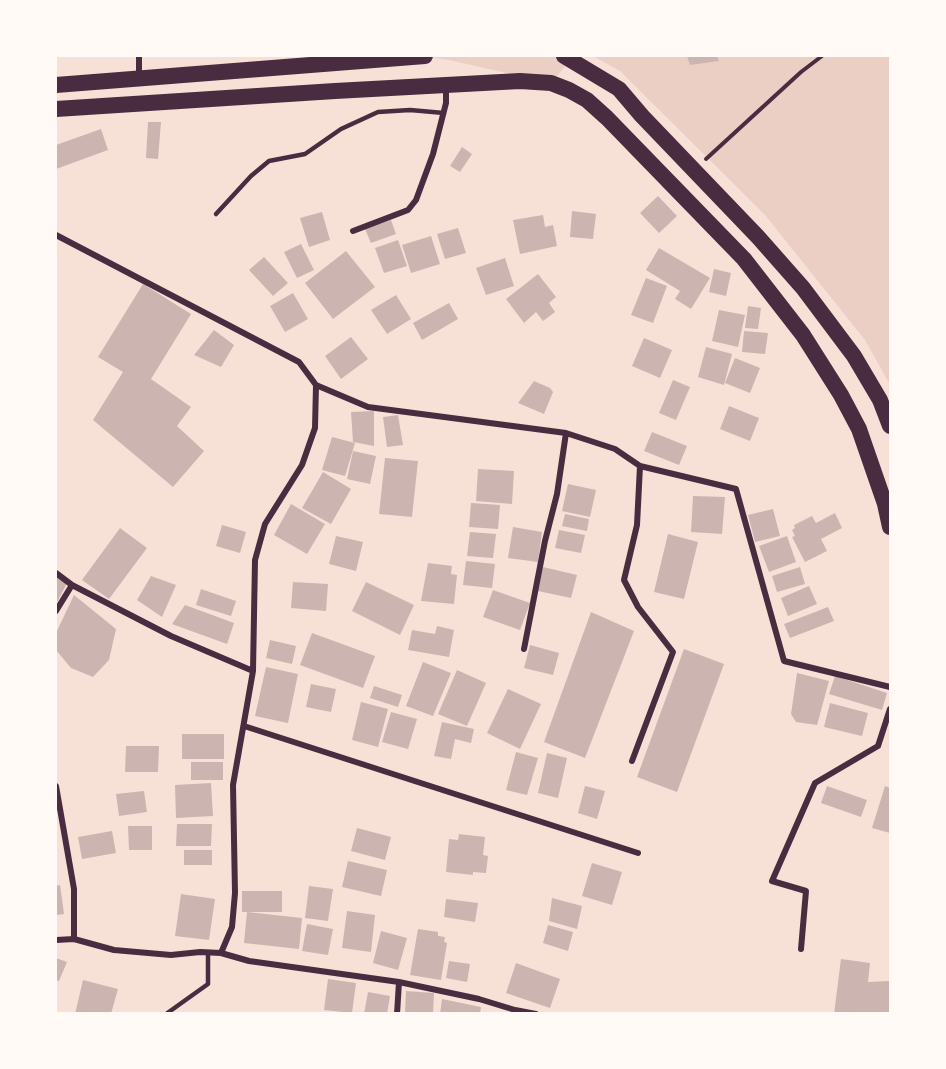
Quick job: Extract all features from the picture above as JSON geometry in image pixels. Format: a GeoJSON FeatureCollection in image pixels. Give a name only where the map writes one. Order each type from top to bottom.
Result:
{"type":"FeatureCollection","features":[{"type":"Feature","properties":{"kind":"highway"},"geometry":{"type":"LineString","coordinates":[[56,85],[425,56]]}},
{"type":"Feature","properties":{"kind":"highway"},"geometry":{"type":"LineString","coordinates":[[564,56],[619,89],[642,117],[766,246],[854,356],[891,426]]}},
{"type":"Feature","properties":{"kind":"highway"},"geometry":{"type":"LineString","coordinates":[[56,109],[520,81],[551,83],[569,90],[587,100],[744,259],[804,335],[842,395],[859,429],[891,527]]}},
{"type":"Feature","properties":{"kind":"highway"},"geometry":{"type":"LineString","coordinates":[[804,335],[827,320]]}},
{"type":"Feature","properties":{"kind":"street"},"geometry":{"type":"LineString","coordinates":[[139,56],[140,79]]}},
{"type":"Feature","properties":{"kind":"street"},"geometry":{"type":"LineString","coordinates":[[353,231],[408,210],[416,200],[433,154],[444,113],[446,85]]}},
{"type":"Feature","properties":{"kind":"street"},"geometry":{"type":"LineString","coordinates":[[56,235],[299,362],[316,385],[368,407],[566,433],[615,449],[640,466],[736,489],[784,661],[891,687]]}},
{"type":"Feature","properties":{"kind":"street"},"geometry":{"type":"LineString","coordinates":[[221,953],[232,927],[235,893],[233,785],[253,671],[255,560],[265,524],[302,465],[315,428],[316,385]]}},
{"type":"Feature","properties":{"kind":"street"},"geometry":{"type":"LineString","coordinates":[[524,649],[545,541],[557,494],[566,433]]}},
{"type":"Feature","properties":{"kind":"street"},"geometry":{"type":"LineString","coordinates":[[632,761],[673,652],[638,607],[624,580],[637,525],[640,466]]}},
{"type":"Feature","properties":{"kind":"street"},"geometry":{"type":"LineString","coordinates":[[56,573],[72,585],[171,636],[253,671]]}},
{"type":"Feature","properties":{"kind":"street"},"geometry":{"type":"LineString","coordinates":[[56,611],[72,585]]}},
{"type":"Feature","properties":{"kind":"street"},"geometry":{"type":"LineString","coordinates":[[801,949],[806,891],[772,881],[815,783],[878,746],[891,709]]}},
{"type":"Feature","properties":{"kind":"street"},"geometry":{"type":"LineString","coordinates":[[244,726],[638,853]]}},
{"type":"Feature","properties":{"kind":"street"},"geometry":{"type":"LineString","coordinates":[[56,786],[74,889],[74,939]]}},
{"type":"Feature","properties":{"kind":"street"},"geometry":{"type":"LineString","coordinates":[[56,940],[74,939],[125,951],[171,955],[221,953],[249,961],[399,982],[480,999],[536,1014]]}},
{"type":"Feature","properties":{"kind":"street"},"geometry":{"type":"LineString","coordinates":[[397,1014],[399,982]]}},
{"type":"Feature","properties":{"kind":"lane"},"geometry":{"type":"LineString","coordinates":[[216,214],[250,176],[269,161],[305,154],[341,129],[378,112],[410,110],[444,113]]}},
{"type":"Feature","properties":{"kind":"lane"},"geometry":{"type":"LineString","coordinates":[[166,1014],[208,984],[208,952]]}},
{"type":"Feature","properties":{"kind":"path"},"geometry":{"type":"LineString","coordinates":[[694,170],[801,72],[822,56]]}},
{"type":"Feature","properties":{"kind":"shaded area"},"geometry":{"type":"Polygon","coordinates":[[[421,56],[574,56],[551,83],[421,56]]]}},
{"type":"Feature","properties":{"kind":"shaded area"},"geometry":{"type":"Polygon","coordinates":[[[593,56],[890,56],[890,385],[865,340],[765,215],[620,71],[593,56]]]}},
{"type":"Feature","properties":{"kind":"building"},"geometry":{"type":"Polygon","coordinates":[[[687,56],[717,56],[719,61],[690,65],[687,56]]]}},
{"type":"Feature","properties":{"kind":"building"},"geometry":{"type":"Polygon","coordinates":[[[148,122],[161,122],[158,159],[146,158],[148,122]]]}},
{"type":"Feature","properties":{"kind":"building"},"geometry":{"type":"Polygon","coordinates":[[[101,129],[108,150],[56,169],[56,145],[101,129]]]}},
{"type":"Feature","properties":{"kind":"building"},"geometry":{"type":"Polygon","coordinates":[[[462,147],[472,154],[460,172],[450,166],[462,147]]]}},
{"type":"Feature","properties":{"kind":"building"},"geometry":{"type":"Polygon","coordinates":[[[658,196],[677,216],[659,233],[640,213],[658,196]]]}},
{"type":"Feature","properties":{"kind":"building"},"geometry":{"type":"Polygon","coordinates":[[[572,211],[596,214],[593,239],[570,237],[572,211]]]}},
{"type":"Feature","properties":{"kind":"building"},"geometry":{"type":"Polygon","coordinates":[[[322,212],[330,240],[309,247],[300,218],[322,212]]]}},
{"type":"Feature","properties":{"kind":"building"},"geometry":{"type":"Polygon","coordinates":[[[543,215],[545,227],[553,225],[557,246],[520,254],[513,220],[543,215]]]}},
{"type":"Feature","properties":{"kind":"building"},"geometry":{"type":"Polygon","coordinates":[[[391,220],[396,234],[371,243],[365,229],[391,220]]]}},
{"type":"Feature","properties":{"kind":"building"},"geometry":{"type":"Polygon","coordinates":[[[458,228],[466,253],[445,259],[437,234],[458,228]]]}},
{"type":"Feature","properties":{"kind":"building"},"geometry":{"type":"Polygon","coordinates":[[[431,236],[440,264],[411,273],[402,245],[431,236]]]}},
{"type":"Feature","properties":{"kind":"building"},"geometry":{"type":"Polygon","coordinates":[[[398,240],[407,266],[384,273],[375,248],[398,240]]]}},
{"type":"Feature","properties":{"kind":"building"},"geometry":{"type":"Polygon","coordinates":[[[301,244],[314,270],[297,278],[284,252],[301,244]]]}},
{"type":"Feature","properties":{"kind":"building"},"geometry":{"type":"Polygon","coordinates":[[[659,248],[710,278],[691,309],[675,299],[680,291],[646,270],[659,248]]]}},
{"type":"Feature","properties":{"kind":"building"},"geometry":{"type":"Polygon","coordinates":[[[346,251],[375,287],[333,319],[305,283],[346,251]]]}},
{"type":"Feature","properties":{"kind":"building"},"geometry":{"type":"Polygon","coordinates":[[[264,257],[288,283],[273,296],[249,270],[264,257]]]}},
{"type":"Feature","properties":{"kind":"building"},"geometry":{"type":"Polygon","coordinates":[[[505,258],[514,286],[486,295],[476,268],[505,258]]]}},
{"type":"Feature","properties":{"kind":"building"},"geometry":{"type":"Polygon","coordinates":[[[714,269],[731,273],[726,296],[709,292],[714,269]]]}},
{"type":"Feature","properties":{"kind":"building"},"geometry":{"type":"Polygon","coordinates":[[[538,274],[556,297],[549,303],[555,312],[543,321],[536,312],[524,323],[506,299],[538,274]]]}},
{"type":"Feature","properties":{"kind":"building"},"geometry":{"type":"Polygon","coordinates":[[[646,278],[667,286],[653,323],[631,315],[646,278]]]}},
{"type":"Feature","properties":{"kind":"building"},"geometry":{"type":"Polygon","coordinates":[[[143,284],[191,314],[151,379],[191,407],[177,426],[204,451],[173,487],[93,420],[123,372],[98,357],[143,284]]]}},
{"type":"Feature","properties":{"kind":"building"},"geometry":{"type":"Polygon","coordinates":[[[293,293],[308,319],[285,332],[270,306],[293,293]]]}},
{"type":"Feature","properties":{"kind":"building"},"geometry":{"type":"Polygon","coordinates":[[[396,295],[411,319],[387,334],[371,310],[396,295]]]}},
{"type":"Feature","properties":{"kind":"building"},"geometry":{"type":"Polygon","coordinates":[[[449,303],[458,319],[422,340],[413,323],[449,303]]]}},
{"type":"Feature","properties":{"kind":"building"},"geometry":{"type":"Polygon","coordinates":[[[748,306],[761,308],[758,329],[745,328],[748,306]]]}},
{"type":"Feature","properties":{"kind":"building"},"geometry":{"type":"Polygon","coordinates":[[[719,310],[745,315],[738,347],[712,341],[719,310]]]}},
{"type":"Feature","properties":{"kind":"building"},"geometry":{"type":"Polygon","coordinates":[[[214,330],[234,345],[221,367],[194,355],[214,330]]]}},
{"type":"Feature","properties":{"kind":"building"},"geometry":{"type":"Polygon","coordinates":[[[744,331],[768,333],[765,354],[742,352],[744,331]]]}},
{"type":"Feature","properties":{"kind":"building"},"geometry":{"type":"Polygon","coordinates":[[[351,337],[368,359],[341,379],[325,356],[351,337]]]}},
{"type":"Feature","properties":{"kind":"building"},"geometry":{"type":"Polygon","coordinates":[[[644,338],[672,350],[660,378],[632,366],[644,338]]]}},
{"type":"Feature","properties":{"kind":"building"},"geometry":{"type":"Polygon","coordinates":[[[706,347],[732,354],[724,385],[698,377],[706,347]]]}},
{"type":"Feature","properties":{"kind":"building"},"geometry":{"type":"Polygon","coordinates":[[[735,358],[760,368],[750,393],[725,383],[735,358]]]}},
{"type":"Feature","properties":{"kind":"building"},"geometry":{"type":"Polygon","coordinates":[[[673,380],[690,387],[676,420],[659,413],[673,380]]]}},
{"type":"Feature","properties":{"kind":"building"},"geometry":{"type":"Polygon","coordinates":[[[534,381],[550,388],[553,392],[544,414],[518,403],[534,381]]]}},
{"type":"Feature","properties":{"kind":"building"},"geometry":{"type":"Polygon","coordinates":[[[729,406],[759,418],[750,441],[720,429],[729,406]]]}},
{"type":"Feature","properties":{"kind":"building"},"geometry":{"type":"Polygon","coordinates":[[[374,411],[374,446],[353,442],[351,412],[374,411]]]}},
{"type":"Feature","properties":{"kind":"building"},"geometry":{"type":"Polygon","coordinates":[[[398,415],[403,445],[387,447],[383,417],[398,415]]]}},
{"type":"Feature","properties":{"kind":"building"},"geometry":{"type":"Polygon","coordinates":[[[652,432],[687,446],[679,465],[644,451],[652,432]]]}},
{"type":"Feature","properties":{"kind":"building"},"geometry":{"type":"Polygon","coordinates":[[[332,437],[355,443],[345,476],[322,470],[332,437]]]}},
{"type":"Feature","properties":{"kind":"building"},"geometry":{"type":"Polygon","coordinates":[[[353,451],[376,456],[370,484],[347,479],[353,451]]]}},
{"type":"Feature","properties":{"kind":"building"},"geometry":{"type":"Polygon","coordinates":[[[385,458],[418,461],[412,517],[379,514],[385,458]]]}},
{"type":"Feature","properties":{"kind":"building"},"geometry":{"type":"Polygon","coordinates":[[[478,469],[514,471],[512,504],[476,501],[478,469]]]}},
{"type":"Feature","properties":{"kind":"building"},"geometry":{"type":"Polygon","coordinates":[[[323,472],[351,489],[331,524],[302,508],[323,472]]]}},
{"type":"Feature","properties":{"kind":"building"},"geometry":{"type":"Polygon","coordinates":[[[568,484],[596,490],[590,517],[562,511],[568,484]]]}},
{"type":"Feature","properties":{"kind":"building"},"geometry":{"type":"Polygon","coordinates":[[[693,496],[725,497],[722,534],[691,532],[693,496]]]}},
{"type":"Feature","properties":{"kind":"building"},"geometry":{"type":"Polygon","coordinates":[[[471,503],[500,505],[498,529],[469,527],[471,503]]]}},
{"type":"Feature","properties":{"kind":"building"},"geometry":{"type":"Polygon","coordinates":[[[291,504],[325,524],[307,554],[274,535],[291,504]]]}},
{"type":"Feature","properties":{"kind":"building"},"geometry":{"type":"Polygon","coordinates":[[[773,509],[780,536],[755,542],[748,515],[773,509]]]}},
{"type":"Feature","properties":{"kind":"building"},"geometry":{"type":"Polygon","coordinates":[[[835,513],[842,528],[821,539],[827,551],[805,562],[792,537],[795,536],[792,530],[795,528],[794,525],[812,516],[816,523],[835,513]]]}},
{"type":"Feature","properties":{"kind":"building"},"geometry":{"type":"Polygon","coordinates":[[[565,514],[589,519],[587,531],[562,526],[565,514]]]}},
{"type":"Feature","properties":{"kind":"building"},"geometry":{"type":"Polygon","coordinates":[[[222,525],[246,532],[240,553],[216,546],[222,525]]]}},
{"type":"Feature","properties":{"kind":"building"},"geometry":{"type":"Polygon","coordinates":[[[513,527],[542,532],[538,562],[508,558],[513,527]]]}},
{"type":"Feature","properties":{"kind":"building"},"geometry":{"type":"Polygon","coordinates":[[[120,528],[147,548],[109,599],[82,580],[120,528]]]}},
{"type":"Feature","properties":{"kind":"building"},"geometry":{"type":"Polygon","coordinates":[[[559,530],[585,535],[581,553],[555,548],[559,530]]]}},
{"type":"Feature","properties":{"kind":"building"},"geometry":{"type":"Polygon","coordinates":[[[470,532],[496,534],[493,558],[467,556],[470,532]]]}},
{"type":"Feature","properties":{"kind":"building"},"geometry":{"type":"Polygon","coordinates":[[[668,534],[698,542],[684,599],[654,592],[668,534]]]}},
{"type":"Feature","properties":{"kind":"building"},"geometry":{"type":"Polygon","coordinates":[[[336,536],[363,542],[356,571],[329,564],[336,536]]]}},
{"type":"Feature","properties":{"kind":"building"},"geometry":{"type":"Polygon","coordinates":[[[787,536],[796,562],[769,572],[759,546],[787,536]]]}},
{"type":"Feature","properties":{"kind":"building"},"geometry":{"type":"Polygon","coordinates":[[[466,561],[495,564],[492,588],[463,585],[466,561]]]}},
{"type":"Feature","properties":{"kind":"building"},"geometry":{"type":"Polygon","coordinates":[[[428,563],[452,566],[451,574],[457,575],[454,604],[421,601],[428,563]]]}},
{"type":"Feature","properties":{"kind":"building"},"geometry":{"type":"Polygon","coordinates":[[[543,567],[577,575],[571,598],[538,591],[543,567]]]}},
{"type":"Feature","properties":{"kind":"building"},"geometry":{"type":"Polygon","coordinates":[[[800,567],[805,584],[777,592],[772,576],[800,567]]]}},
{"type":"Feature","properties":{"kind":"building"},"geometry":{"type":"Polygon","coordinates":[[[151,576],[176,585],[162,617],[137,600],[151,576]]]}},
{"type":"Feature","properties":{"kind":"building"},"geometry":{"type":"Polygon","coordinates":[[[56,577],[67,583],[56,604],[56,577]]]}},
{"type":"Feature","properties":{"kind":"building"},"geometry":{"type":"Polygon","coordinates":[[[293,582],[328,584],[326,611],[291,608],[293,582]]]}},
{"type":"Feature","properties":{"kind":"building"},"geometry":{"type":"Polygon","coordinates":[[[366,582],[414,605],[400,635],[352,611],[366,582]]]}},
{"type":"Feature","properties":{"kind":"building"},"geometry":{"type":"Polygon","coordinates":[[[809,586],[817,604],[788,616],[781,598],[809,586]]]}},
{"type":"Feature","properties":{"kind":"building"},"geometry":{"type":"Polygon","coordinates":[[[201,589],[236,601],[231,616],[196,605],[201,589]]]}},
{"type":"Feature","properties":{"kind":"building"},"geometry":{"type":"Polygon","coordinates":[[[493,590],[530,603],[520,630],[483,617],[493,590]]]}},
{"type":"Feature","properties":{"kind":"building"},"geometry":{"type":"Polygon","coordinates":[[[74,595],[116,629],[109,660],[93,677],[71,668],[56,650],[56,633],[74,595]]]}},
{"type":"Feature","properties":{"kind":"building"},"geometry":{"type":"Polygon","coordinates":[[[185,605],[234,623],[227,644],[172,624],[185,605]]]}},
{"type":"Feature","properties":{"kind":"building"},"geometry":{"type":"Polygon","coordinates":[[[828,607],[834,621],[790,638],[784,624],[828,607]]]}},
{"type":"Feature","properties":{"kind":"building"},"geometry":{"type":"Polygon","coordinates":[[[591,612],[634,631],[585,758],[544,742],[591,612]]]}},
{"type":"Feature","properties":{"kind":"building"},"geometry":{"type":"Polygon","coordinates":[[[437,626],[454,630],[449,657],[408,650],[412,630],[435,634],[437,626]]]}},
{"type":"Feature","properties":{"kind":"building"},"geometry":{"type":"Polygon","coordinates":[[[312,633],[375,656],[363,688],[300,665],[312,633]]]}},
{"type":"Feature","properties":{"kind":"building"},"geometry":{"type":"Polygon","coordinates":[[[270,640],[296,646],[292,664],[266,658],[270,640]]]}},
{"type":"Feature","properties":{"kind":"building"},"geometry":{"type":"Polygon","coordinates":[[[530,645],[559,653],[553,675],[524,668],[530,645]]]}},
{"type":"Feature","properties":{"kind":"building"},"geometry":{"type":"Polygon","coordinates":[[[684,649],[724,664],[677,792],[637,777],[684,649]]]}},
{"type":"Feature","properties":{"kind":"building"},"geometry":{"type":"Polygon","coordinates":[[[423,662],[451,673],[433,716],[406,706],[423,662]]]}},
{"type":"Feature","properties":{"kind":"building"},"geometry":{"type":"Polygon","coordinates":[[[266,667],[298,674],[288,723],[255,716],[266,667]]]}},
{"type":"Feature","properties":{"kind":"building"},"geometry":{"type":"Polygon","coordinates":[[[457,670],[486,683],[467,726],[438,714],[457,670]]]}},
{"type":"Feature","properties":{"kind":"building"},"geometry":{"type":"Polygon","coordinates":[[[797,673],[829,681],[817,725],[796,722],[791,714],[797,673]]]}},
{"type":"Feature","properties":{"kind":"building"},"geometry":{"type":"Polygon","coordinates":[[[835,676],[887,693],[882,710],[829,694],[835,676]]]}},
{"type":"Feature","properties":{"kind":"building"},"geometry":{"type":"Polygon","coordinates":[[[311,684],[336,689],[331,712],[306,707],[311,684]]]}},
{"type":"Feature","properties":{"kind":"building"},"geometry":{"type":"Polygon","coordinates":[[[374,686],[402,695],[398,707],[370,698],[374,686]]]}},
{"type":"Feature","properties":{"kind":"building"},"geometry":{"type":"Polygon","coordinates":[[[508,689],[541,704],[520,749],[487,733],[508,689]]]}},
{"type":"Feature","properties":{"kind":"building"},"geometry":{"type":"Polygon","coordinates":[[[361,702],[388,709],[378,747],[352,740],[361,702]]]}},
{"type":"Feature","properties":{"kind":"building"},"geometry":{"type":"Polygon","coordinates":[[[830,703],[868,713],[862,736],[824,727],[830,703]]]}},
{"type":"Feature","properties":{"kind":"building"},"geometry":{"type":"Polygon","coordinates":[[[391,712],[417,719],[408,749],[382,742],[391,712]]]}},
{"type":"Feature","properties":{"kind":"building"},"geometry":{"type":"Polygon","coordinates":[[[442,722],[474,729],[471,743],[455,739],[451,759],[434,756],[442,722]]]}},
{"type":"Feature","properties":{"kind":"building"},"geometry":{"type":"Polygon","coordinates":[[[182,734],[224,734],[224,759],[182,759],[182,734]]]}},
{"type":"Feature","properties":{"kind":"building"},"geometry":{"type":"Polygon","coordinates":[[[126,746],[159,746],[158,772],[125,772],[126,746]]]}},
{"type":"Feature","properties":{"kind":"building"},"geometry":{"type":"Polygon","coordinates":[[[516,752],[538,758],[527,795],[506,790],[516,752]]]}},
{"type":"Feature","properties":{"kind":"building"},"geometry":{"type":"Polygon","coordinates":[[[547,753],[567,758],[558,798],[538,793],[547,753]]]}},
{"type":"Feature","properties":{"kind":"building"},"geometry":{"type":"Polygon","coordinates":[[[191,762],[223,762],[223,780],[191,780],[191,762]]]}},
{"type":"Feature","properties":{"kind":"building"},"geometry":{"type":"Polygon","coordinates":[[[211,783],[213,816],[176,818],[175,785],[211,783]]]}},
{"type":"Feature","properties":{"kind":"building"},"geometry":{"type":"Polygon","coordinates":[[[585,786],[605,791],[597,819],[578,813],[585,786]]]}},
{"type":"Feature","properties":{"kind":"building"},"geometry":{"type":"Polygon","coordinates":[[[827,786],[867,800],[861,817],[821,803],[827,786]]]}},
{"type":"Feature","properties":{"kind":"building"},"geometry":{"type":"Polygon","coordinates":[[[885,786],[890,788],[890,833],[872,828],[885,786]]]}},
{"type":"Feature","properties":{"kind":"building"},"geometry":{"type":"Polygon","coordinates":[[[144,791],[147,812],[119,816],[116,794],[144,791]]]}},
{"type":"Feature","properties":{"kind":"building"},"geometry":{"type":"Polygon","coordinates":[[[177,824],[212,824],[211,846],[176,846],[177,824]]]}},
{"type":"Feature","properties":{"kind":"building"},"geometry":{"type":"Polygon","coordinates":[[[128,826],[152,826],[152,850],[129,850],[128,826]]]}},
{"type":"Feature","properties":{"kind":"building"},"geometry":{"type":"Polygon","coordinates":[[[357,828],[391,837],[385,860],[351,851],[357,828]]]}},
{"type":"Feature","properties":{"kind":"building"},"geometry":{"type":"Polygon","coordinates":[[[112,831],[116,853],[82,859],[78,837],[112,831]]]}},
{"type":"Feature","properties":{"kind":"building"},"geometry":{"type":"Polygon","coordinates":[[[459,834],[485,837],[483,855],[488,856],[486,873],[473,872],[473,875],[446,872],[449,839],[458,840],[459,834]]]}},
{"type":"Feature","properties":{"kind":"building"},"geometry":{"type":"Polygon","coordinates":[[[184,850],[212,850],[212,865],[184,865],[184,850]]]}},
{"type":"Feature","properties":{"kind":"building"},"geometry":{"type":"Polygon","coordinates":[[[348,861],[387,870],[381,896],[342,887],[348,861]]]}},
{"type":"Feature","properties":{"kind":"building"},"geometry":{"type":"Polygon","coordinates":[[[592,863],[622,872],[612,905],[582,896],[592,863]]]}},
{"type":"Feature","properties":{"kind":"building"},"geometry":{"type":"Polygon","coordinates":[[[60,885],[64,914],[56,915],[56,886],[60,885]]]}},
{"type":"Feature","properties":{"kind":"building"},"geometry":{"type":"Polygon","coordinates":[[[309,886],[333,889],[328,921],[305,918],[309,886]]]}},
{"type":"Feature","properties":{"kind":"building"},"geometry":{"type":"Polygon","coordinates":[[[242,891],[282,891],[282,912],[242,912],[242,891]]]}},
{"type":"Feature","properties":{"kind":"building"},"geometry":{"type":"Polygon","coordinates":[[[181,894],[215,899],[209,940],[175,936],[181,894]]]}},
{"type":"Feature","properties":{"kind":"building"},"geometry":{"type":"Polygon","coordinates":[[[552,898],[582,906],[577,929],[549,921],[552,898]]]}},
{"type":"Feature","properties":{"kind":"building"},"geometry":{"type":"Polygon","coordinates":[[[446,899],[478,903],[475,922],[444,917],[446,899]]]}},
{"type":"Feature","properties":{"kind":"building"},"geometry":{"type":"Polygon","coordinates":[[[347,911],[375,915],[371,952],[342,948],[347,911]]]}},
{"type":"Feature","properties":{"kind":"building"},"geometry":{"type":"Polygon","coordinates":[[[247,912],[302,918],[299,949],[244,943],[247,912]]]}},
{"type":"Feature","properties":{"kind":"building"},"geometry":{"type":"Polygon","coordinates":[[[307,924],[333,929],[328,955],[302,951],[307,924]]]}},
{"type":"Feature","properties":{"kind":"building"},"geometry":{"type":"Polygon","coordinates":[[[548,925],[573,932],[568,951],[543,943],[548,925]]]}},
{"type":"Feature","properties":{"kind":"building"},"geometry":{"type":"Polygon","coordinates":[[[418,929],[438,932],[438,936],[445,937],[444,942],[447,943],[441,980],[410,975],[418,929]]]}},
{"type":"Feature","properties":{"kind":"building"},"geometry":{"type":"Polygon","coordinates":[[[381,931],[407,938],[398,970],[373,963],[381,931]]]}},
{"type":"Feature","properties":{"kind":"building"},"geometry":{"type":"Polygon","coordinates":[[[56,958],[67,962],[59,981],[56,980],[56,958]]]}},
{"type":"Feature","properties":{"kind":"building"},"geometry":{"type":"Polygon","coordinates":[[[841,959],[870,963],[868,982],[890,981],[890,1014],[834,1014],[841,959]]]}},
{"type":"Feature","properties":{"kind":"building"},"geometry":{"type":"Polygon","coordinates":[[[449,961],[470,964],[467,982],[446,978],[449,961]]]}},
{"type":"Feature","properties":{"kind":"building"},"geometry":{"type":"Polygon","coordinates":[[[516,963],[560,979],[550,1008],[506,993],[516,963]]]}},
{"type":"Feature","properties":{"kind":"building"},"geometry":{"type":"Polygon","coordinates":[[[328,979],[356,983],[352,1013],[324,1010],[328,979]]]}},
{"type":"Feature","properties":{"kind":"building"},"geometry":{"type":"Polygon","coordinates":[[[83,980],[118,989],[111,1014],[75,1014],[83,980]]]}},
{"type":"Feature","properties":{"kind":"building"},"geometry":{"type":"Polygon","coordinates":[[[406,991],[434,993],[433,1014],[405,1014],[406,991]]]}},
{"type":"Feature","properties":{"kind":"building"},"geometry":{"type":"Polygon","coordinates":[[[368,992],[390,996],[387,1014],[364,1014],[368,992]]]}},
{"type":"Feature","properties":{"kind":"building"},"geometry":{"type":"Polygon","coordinates":[[[442,999],[481,1007],[480,1014],[440,1014],[442,999]]]}}]}
